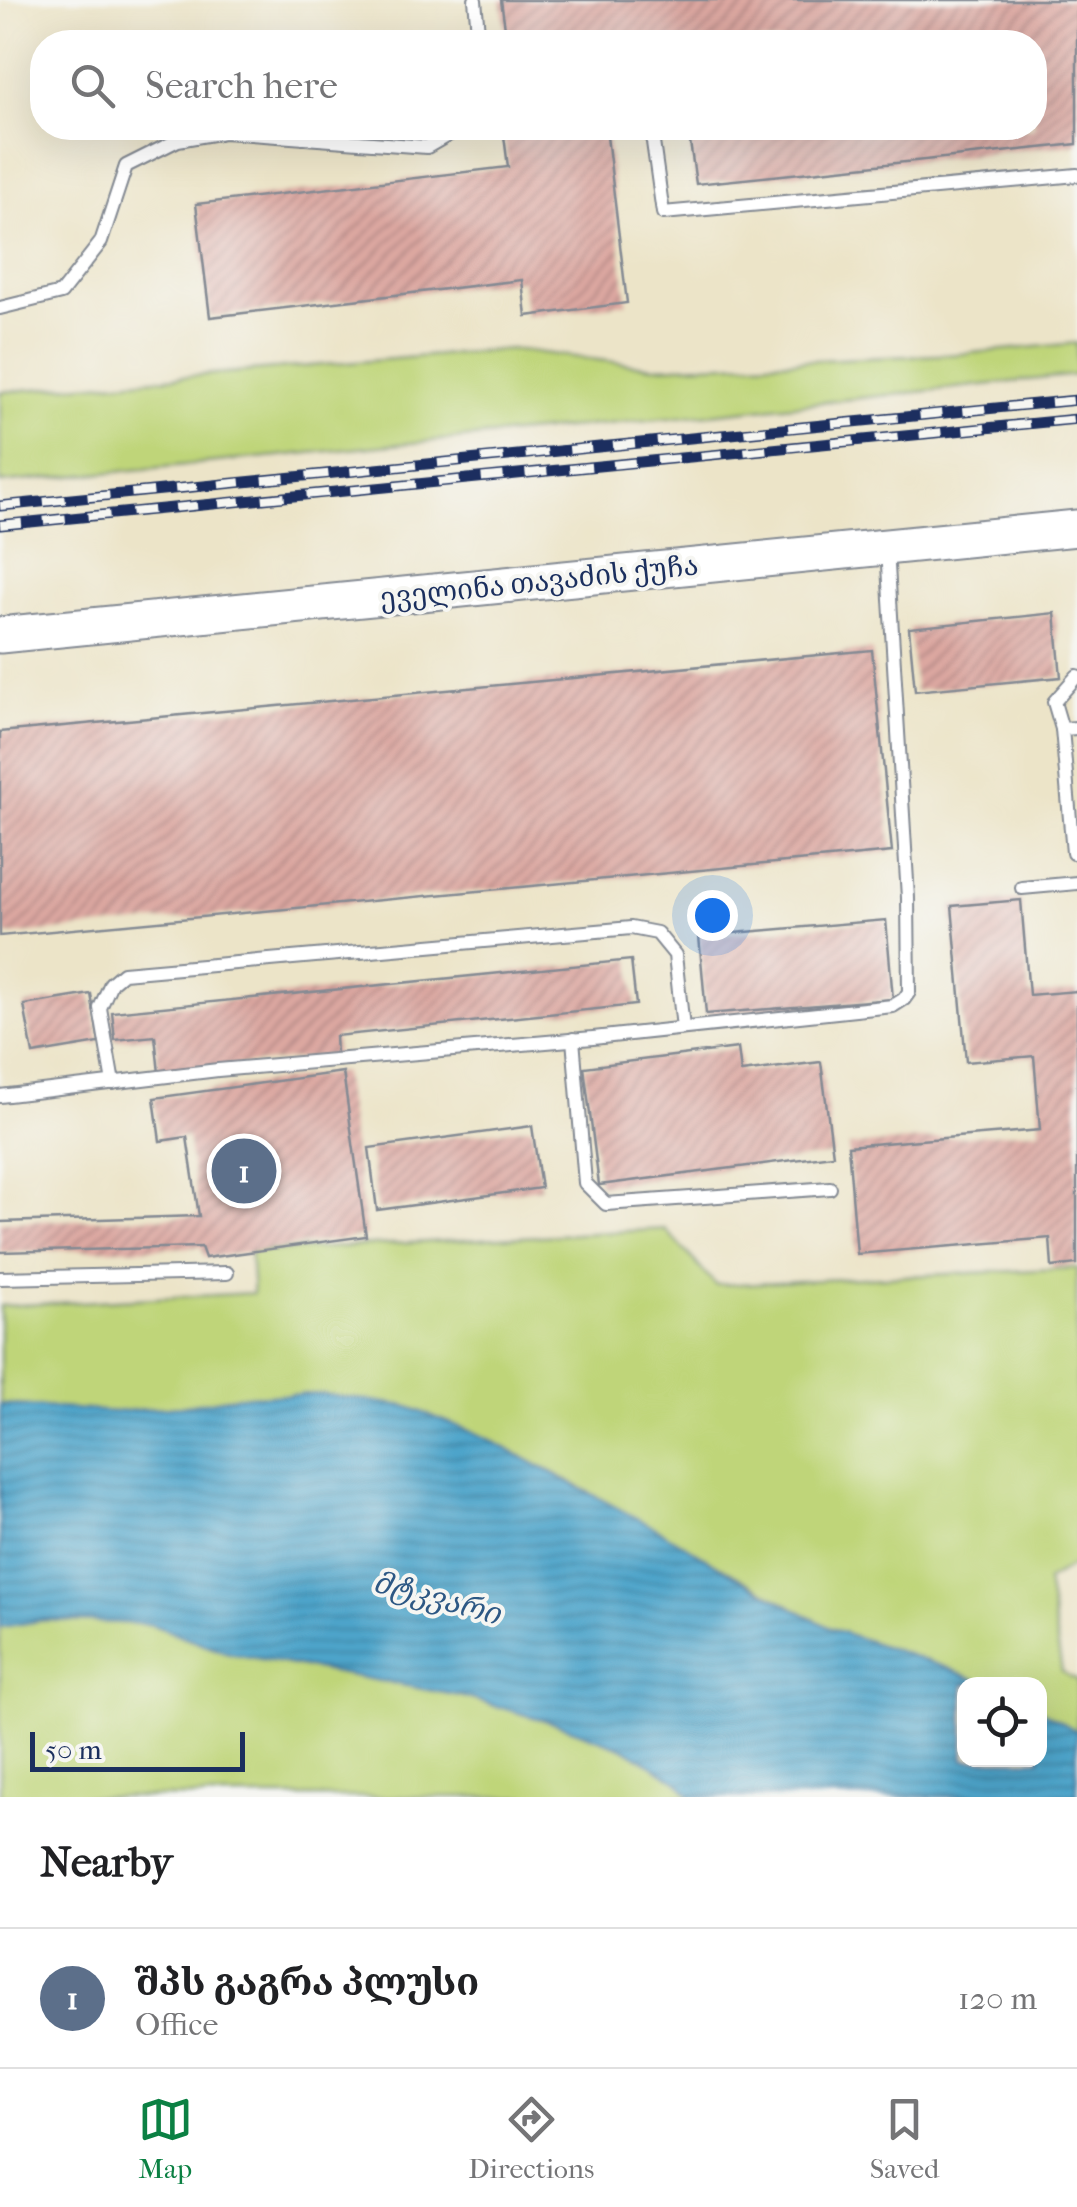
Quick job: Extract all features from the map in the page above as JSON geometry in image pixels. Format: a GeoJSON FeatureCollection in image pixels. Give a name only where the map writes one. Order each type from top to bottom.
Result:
{"type":"FeatureCollection","features":[{"type":"Feature","properties":{"kind":"main road","name":"ეველინა თავაძის ქუჩა"},"geometry":{"type":"LineString","coordinates":[[0,635],[1077,528]]}},
{"type":"Feature","properties":{"kind":"lane"},"geometry":{"type":"LineString","coordinates":[[475,0],[478,30]]}},
{"type":"Feature","properties":{"kind":"lane"},"geometry":{"type":"LineString","coordinates":[[0,308],[61,293],[101,242],[126,166],[178,140]]}},
{"type":"Feature","properties":{"kind":"lane"},"geometry":{"type":"LineString","coordinates":[[333,140],[428,147],[440,140]]}},
{"type":"Feature","properties":{"kind":"lane"},"geometry":{"type":"LineString","coordinates":[[654,140],[663,213],[1077,175]]}},
{"type":"Feature","properties":{"kind":"lane"},"geometry":{"type":"LineString","coordinates":[[0,1096],[218,1070],[573,1040],[893,1006],[909,992],[908,898],[886,547]]}},
{"type":"Feature","properties":{"kind":"lane"},"geometry":{"type":"LineString","coordinates":[[1073,853],[1062,730],[1054,702],[1077,676]]}},
{"type":"Feature","properties":{"kind":"lane"},"geometry":{"type":"LineString","coordinates":[[1062,730],[1077,728]]}},
{"type":"Feature","properties":{"kind":"lane"},"geometry":{"type":"LineString","coordinates":[[1022,888],[1077,883]]}},
{"type":"Feature","properties":{"kind":"lane"},"geometry":{"type":"LineString","coordinates":[[113,1083],[100,1008],[112,983],[123,974],[631,928],[657,933],[675,955],[683,1028]]}},
{"type":"Feature","properties":{"kind":"lane"},"geometry":{"type":"LineString","coordinates":[[573,1040],[585,1183],[606,1204],[830,1188]]}},
{"type":"Feature","properties":{"kind":"lane"},"geometry":{"type":"LineString","coordinates":[[0,1278],[227,1273]]}},
{"type":"Feature","properties":{"kind":"green space"},"geometry":{"type":"Polygon","coordinates":[[[1077,343],[1077,375],[0,483],[0,392],[511,349],[654,367],[960,354],[1077,343]]]}},
{"type":"Feature","properties":{"kind":"green space"},"geometry":{"type":"Polygon","coordinates":[[[665,1229],[716,1285],[1077,1268],[1077,1563],[1047,1581],[1062,1672],[1077,1680],[1077,1731],[1047,1714],[1047,1677],[969,1677],[830,1628],[571,1482],[480,1435],[406,1406],[240,1396],[115,1412],[0,1404],[0,1306],[253,1293],[250,1252],[665,1229]]]}},
{"type":"Feature","properties":{"kind":"green space"},"geometry":{"type":"Polygon","coordinates":[[[45,1620],[150,1624],[229,1653],[461,1696],[624,1748],[677,1781],[692,1797],[0,1797],[0,1627],[45,1620]]]}},
{"type":"Feature","properties":{"kind":"water","name":"მტკვარი"},"geometry":{"type":"Polygon","coordinates":[[[322,1394],[406,1406],[480,1435],[659,1530],[830,1628],[969,1677],[957,1677],[957,1767],[1047,1767],[1047,1714],[1077,1731],[1077,1797],[692,1797],[677,1781],[624,1748],[461,1696],[229,1653],[150,1624],[45,1620],[0,1627],[0,1404],[115,1412],[240,1396],[322,1394]]]}},
{"type":"Feature","properties":{"kind":"building"},"geometry":{"type":"Polygon","coordinates":[[[501,0],[1077,0],[1077,144],[696,184],[690,140],[1047,140],[1047,30],[505,30],[501,0]]]}},
{"type":"Feature","properties":{"kind":"building"},"geometry":{"type":"Polygon","coordinates":[[[505,140],[607,140],[627,303],[526,316],[522,280],[210,317],[196,204],[508,167],[505,140]]]}},
{"type":"Feature","properties":{"kind":"building"},"geometry":{"type":"Polygon","coordinates":[[[1055,613],[1061,677],[915,691],[909,628],[1055,613]]]}},
{"type":"Feature","properties":{"kind":"building"},"geometry":{"type":"Polygon","coordinates":[[[872,650],[892,852],[0,936],[0,732],[872,650]]]}},
{"type":"Feature","properties":{"kind":"building"},"geometry":{"type":"Polygon","coordinates":[[[1021,900],[1029,995],[1077,991],[1077,1264],[1052,1267],[1050,1238],[857,1254],[848,1146],[1040,1130],[1034,1056],[966,1062],[952,906],[1021,900]]]}},
{"type":"Feature","properties":{"kind":"building"},"geometry":{"type":"Polygon","coordinates":[[[886,920],[893,999],[706,1014],[699,936],[886,920]]]}},
{"type":"Feature","properties":{"kind":"building"},"geometry":{"type":"Polygon","coordinates":[[[631,960],[636,1005],[335,1036],[336,1055],[159,1073],[155,1036],[115,1040],[112,1012],[631,960]]]}},
{"type":"Feature","properties":{"kind":"building"},"geometry":{"type":"Polygon","coordinates":[[[91,994],[99,1043],[33,1054],[24,1005],[91,994]]]}},
{"type":"Feature","properties":{"kind":"building"},"geometry":{"type":"Polygon","coordinates":[[[738,1048],[741,1072],[821,1062],[833,1155],[599,1185],[584,1067],[738,1048]]]}},
{"type":"Feature","properties":{"kind":"building"},"geometry":{"type":"Polygon","coordinates":[[[343,1072],[366,1236],[205,1258],[201,1247],[0,1252],[0,1222],[199,1216],[187,1137],[160,1141],[154,1098],[343,1072]]]}},
{"type":"Feature","properties":{"kind":"building"},"geometry":{"type":"Polygon","coordinates":[[[532,1126],[541,1188],[377,1210],[369,1148],[532,1126]]]}},
{"type":"Feature","properties":{"kind":"railway"},"geometry":{"type":"LineString","coordinates":[[0,506],[1077,400]]}},
{"type":"Feature","properties":{"kind":"railway"},"geometry":{"type":"LineString","coordinates":[[0,525],[1077,419]]}},
{"type":"Feature","properties":{"kind":"place","name":"შპს გაგრა პლუსი"},"geometry":{"type":"Point","coordinates":[244,1171]}}]}
